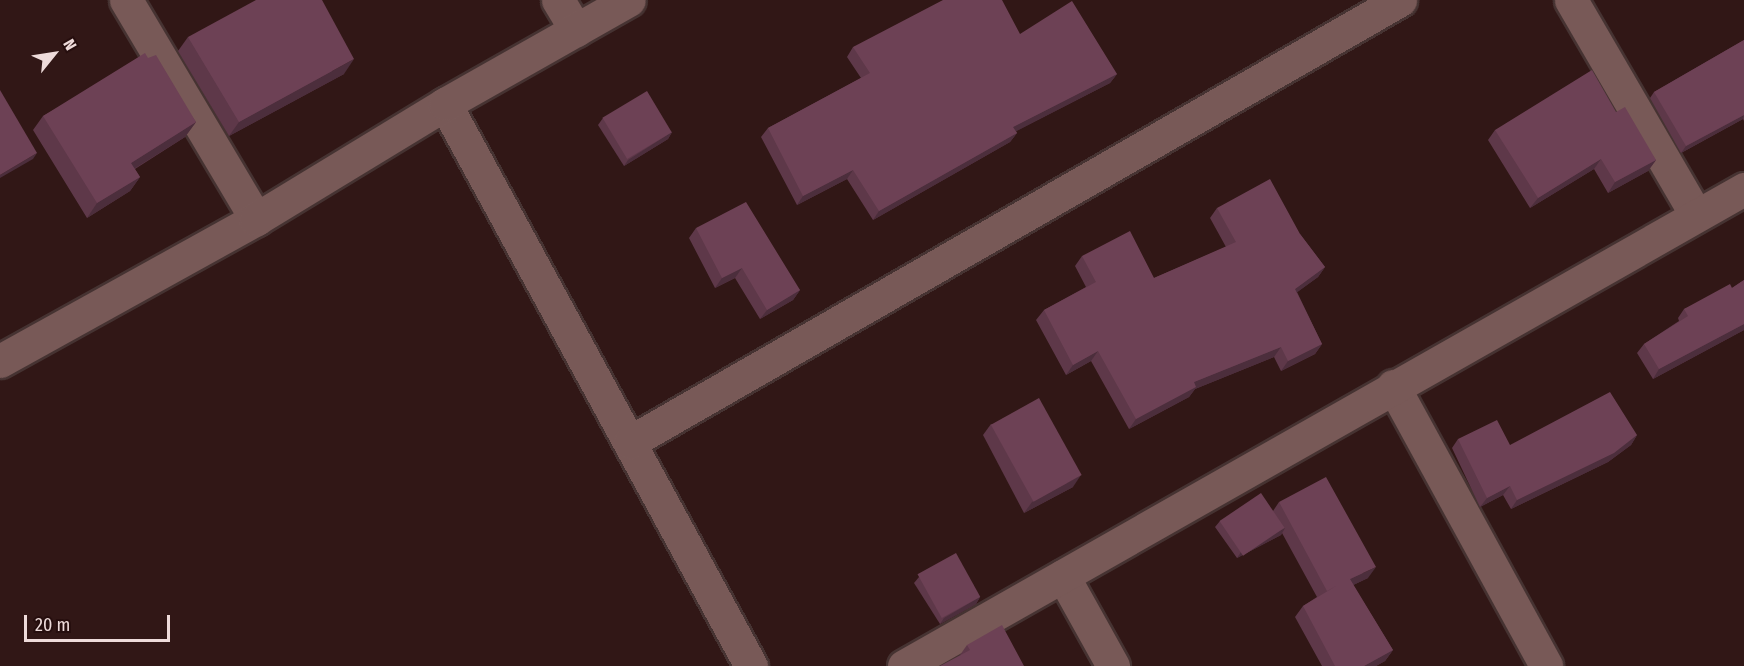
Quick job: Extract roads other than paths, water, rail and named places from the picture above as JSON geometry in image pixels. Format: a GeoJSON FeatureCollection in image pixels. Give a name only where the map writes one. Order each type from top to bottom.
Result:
{"type":"FeatureCollection","features":[{"type":"Feature","properties":{"kind":"street"},"geometry":{"type":"LineString","coordinates":[[126,0],[255,219]]}},
{"type":"Feature","properties":{"kind":"street"},"geometry":{"type":"LineString","coordinates":[[558,0],[576,30]]}},
{"type":"Feature","properties":{"kind":"street"},"geometry":{"type":"LineString","coordinates":[[0,361],[255,219],[446,104],[629,0]]}},
{"type":"Feature","properties":{"kind":"street"},"geometry":{"type":"LineString","coordinates":[[630,442],[1400,0]]}},
{"type":"Feature","properties":{"kind":"street"},"geometry":{"type":"LineString","coordinates":[[1571,0],[1696,215]]}},
{"type":"Feature","properties":{"kind":"street"},"geometry":{"type":"LineString","coordinates":[[446,104],[751,666]]}},
{"type":"Feature","properties":{"kind":"street"},"geometry":{"type":"LineString","coordinates":[[904,666],[1393,386],[1744,189]]}},
{"type":"Feature","properties":{"kind":"street"},"geometry":{"type":"LineString","coordinates":[[1393,386],[1546,666]]}},
{"type":"Feature","properties":{"kind":"street"},"geometry":{"type":"LineString","coordinates":[[1063,576],[1113,666]]}}]}
